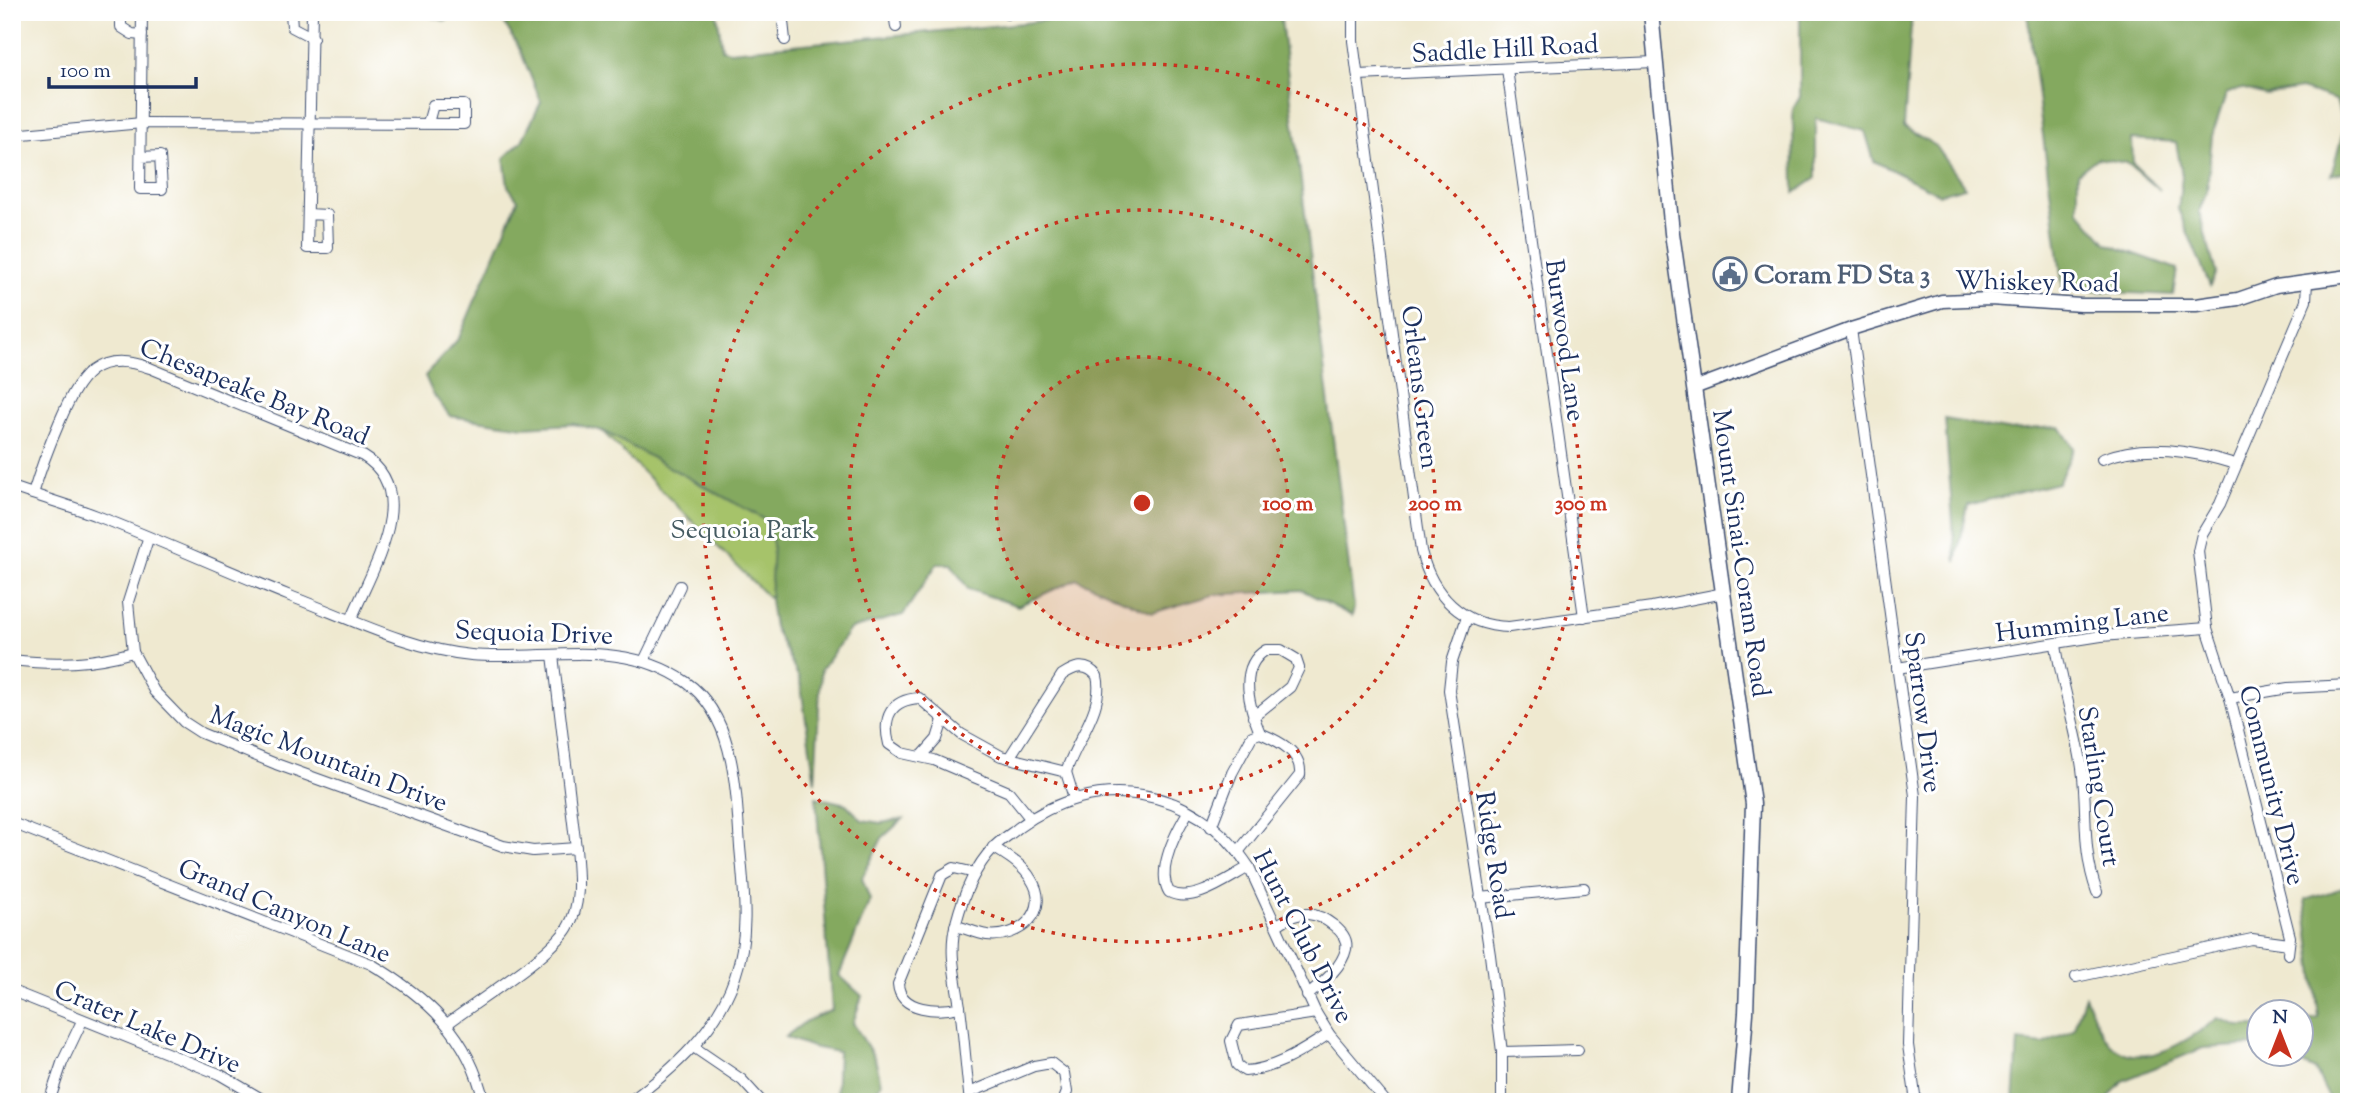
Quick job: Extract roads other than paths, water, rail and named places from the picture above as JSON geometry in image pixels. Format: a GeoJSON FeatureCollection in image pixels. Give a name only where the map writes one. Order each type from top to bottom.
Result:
{"type":"FeatureCollection","features":[{"type":"Feature","properties":{"kind":"main road","name":"Mount Sinai-Coram Road"},"geometry":{"type":"LineString","coordinates":[[1651,12],[1672,233],[1752,804],[1746,1013],[1739,1102]]}},
{"type":"Feature","properties":{"kind":"street"},"geometry":{"type":"LineString","coordinates":[[121,12],[121,27],[132,34],[142,34]]}},
{"type":"Feature","properties":{"kind":"street"},"geometry":{"type":"LineString","coordinates":[[141,157],[142,12]]}},
{"type":"Feature","properties":{"kind":"street"},"geometry":{"type":"LineString","coordinates":[[291,12],[292,27],[313,38]]}},
{"type":"Feature","properties":{"kind":"street"},"geometry":{"type":"LineString","coordinates":[[308,214],[312,12]]}},
{"type":"Feature","properties":{"kind":"street"},"geometry":{"type":"LineString","coordinates":[[782,12],[785,40]]}},
{"type":"Feature","properties":{"kind":"street"},"geometry":{"type":"LineString","coordinates":[[894,12],[896,27]]}},
{"type":"Feature","properties":{"kind":"street","name":"Orleans Green"},"geometry":{"type":"LineString","coordinates":[[1353,12],[1357,75],[1421,551],[1427,576],[1436,591],[1467,617],[1492,626],[1509,627],[1724,593]]}},
{"type":"Feature","properties":{"kind":"street","name":"Saddle Hill Road"},"geometry":{"type":"LineString","coordinates":[[1357,75],[1655,62]]}},
{"type":"Feature","properties":{"kind":"street","name":"Burwood Lane"},"geometry":{"type":"LineString","coordinates":[[1507,69],[1584,617]]}},
{"type":"Feature","properties":{"kind":"street"},"geometry":{"type":"LineString","coordinates":[[12,135],[142,123],[428,123]]}},
{"type":"Feature","properties":{"kind":"street","name":"Whiskey Road"},"geometry":{"type":"LineString","coordinates":[[1694,388],[1851,329],[1942,302],[1959,300],[2093,306],[2196,305],[2227,301],[2276,286],[2349,276]]}},
{"type":"Feature","properties":{"kind":"street"},"geometry":{"type":"LineString","coordinates":[[2102,459],[2125,450],[2185,452],[2235,464],[2305,301],[2307,281]]}},
{"type":"Feature","properties":{"kind":"street","name":"Sparrow Drive"},"geometry":{"type":"LineString","coordinates":[[1851,329],[1915,796],[1908,1045],[1917,1088],[1916,1102]]}},
{"type":"Feature","properties":{"kind":"street","name":"Chesapeake Bay Road"},"geometry":{"type":"LineString","coordinates":[[33,494],[45,454],[69,397],[87,372],[121,360],[150,368],[363,456],[382,473],[391,492],[391,514],[351,620]]}},
{"type":"Feature","properties":{"kind":"street","name":"Humming Lane"},"geometry":{"type":"LineString","coordinates":[[1897,668],[2101,636],[2207,628],[2198,563],[2202,534],[2220,504],[2235,464]]}},
{"type":"Feature","properties":{"kind":"street","name":"Sequoia Drive"},"geometry":{"type":"LineString","coordinates":[[12,487],[98,517],[351,620],[423,646],[459,654],[553,656],[607,653],[644,661],[667,670],[704,698],[726,744],[735,782],[746,901],[743,943],[735,977],[695,1048],[629,1102]]}},
{"type":"Feature","properties":{"kind":"street","name":"Magic Mountain Drive"},"geometry":{"type":"LineString","coordinates":[[148,539],[128,603],[133,652],[153,691],[176,715],[201,733],[276,764],[503,846],[533,851],[576,848]]}},
{"type":"Feature","properties":{"kind":"street"},"geometry":{"type":"LineString","coordinates":[[644,661],[681,586]]}},
{"type":"Feature","properties":{"kind":"street","name":"Ridge Road"},"geometry":{"type":"LineString","coordinates":[[1467,617],[1452,662],[1449,690],[1502,1052],[1502,1102]]}},
{"type":"Feature","properties":{"kind":"street","name":"Community Drive"},"geometry":{"type":"LineString","coordinates":[[2076,977],[2252,939],[2288,949],[2290,937],[2230,698],[2207,628]]}},
{"type":"Feature","properties":{"kind":"street","name":"Starling Court"},"geometry":{"type":"LineString","coordinates":[[2056,645],[2061,683],[2082,772],[2087,864],[2097,891]]}},
{"type":"Feature","properties":{"kind":"street"},"geometry":{"type":"LineString","coordinates":[[1238,852],[1300,775],[1298,762],[1289,749],[1260,733],[1253,717],[1248,688],[1253,664],[1261,652],[1281,650],[1296,659],[1299,668],[1290,687],[1253,717]]}},
{"type":"Feature","properties":{"kind":"street"},"geometry":{"type":"LineString","coordinates":[[12,660],[69,664],[95,662],[133,652]]}},
{"type":"Feature","properties":{"kind":"street"},"geometry":{"type":"LineString","coordinates":[[447,1024],[554,944],[568,927],[577,898],[576,848],[553,656]]}},
{"type":"Feature","properties":{"kind":"street"},"geometry":{"type":"LineString","coordinates":[[1009,758],[1062,675],[1074,667],[1084,667],[1097,676],[1099,693],[1072,752],[1066,772],[1074,797]]}},
{"type":"Feature","properties":{"kind":"street"},"geometry":{"type":"LineString","coordinates":[[2230,698],[2288,688],[2349,685]]}},
{"type":"Feature","properties":{"kind":"street"},"geometry":{"type":"LineString","coordinates":[[1030,818],[1009,792],[921,757],[902,753],[889,744],[885,724],[890,709],[899,701],[919,698],[961,734],[1009,758],[1066,772]]}},
{"type":"Feature","properties":{"kind":"street"},"geometry":{"type":"LineString","coordinates":[[921,757],[937,739],[943,720]]}},
{"type":"Feature","properties":{"kind":"street"},"geometry":{"type":"LineString","coordinates":[[1211,827],[1245,747],[1251,737],[1260,733]]}},
{"type":"Feature","properties":{"kind":"street","name":"Hunt Club Drive"},"geometry":{"type":"LineString","coordinates":[[969,1097],[952,953],[955,926],[975,873],[993,847],[1030,818],[1074,797],[1117,792],[1144,794],[1188,812],[1211,827],[1238,852],[1249,867],[1316,1013],[1329,1034],[1386,1102]]}},
{"type":"Feature","properties":{"kind":"street"},"geometry":{"type":"LineString","coordinates":[[1188,812],[1179,826],[1166,869],[1165,883],[1169,892],[1183,896],[1196,893],[1249,867]]}},
{"type":"Feature","properties":{"kind":"street","name":"Grand Canyon Lane"},"geometry":{"type":"LineString","coordinates":[[12,822],[371,964],[409,986],[432,1005],[466,1053],[480,1083],[484,1102]]}},
{"type":"Feature","properties":{"kind":"street"},"geometry":{"type":"LineString","coordinates":[[955,926],[986,935],[999,935],[1021,928],[1037,911],[1038,897],[1031,879],[1015,861],[993,847]]}},
{"type":"Feature","properties":{"kind":"street"},"geometry":{"type":"LineString","coordinates":[[960,1007],[943,1012],[914,1005],[902,997],[898,984],[942,875],[954,868],[975,873]]}},
{"type":"Feature","properties":{"kind":"street"},"geometry":{"type":"LineString","coordinates":[[1480,898],[1584,888]]}},
{"type":"Feature","properties":{"kind":"street"},"geometry":{"type":"LineString","coordinates":[[1277,925],[1292,916],[1309,914],[1324,920],[1344,937],[1346,950],[1338,964],[1307,996]]}},
{"type":"Feature","properties":{"kind":"street","name":"Crater Lake Drive"},"geometry":{"type":"LineString","coordinates":[[12,991],[82,1021],[116,1030],[219,1074],[267,1102]]}},
{"type":"Feature","properties":{"kind":"street"},"geometry":{"type":"LineString","coordinates":[[1316,1013],[1239,1026],[1231,1041],[1237,1065],[1245,1071],[1276,1063],[1329,1034]]}},
{"type":"Feature","properties":{"kind":"street"},"geometry":{"type":"LineString","coordinates":[[50,1102],[62,1063],[82,1021]]}},
{"type":"Feature","properties":{"kind":"street"},"geometry":{"type":"LineString","coordinates":[[695,1048],[743,1080],[762,1102]]}},
{"type":"Feature","properties":{"kind":"street"},"geometry":{"type":"LineString","coordinates":[[1502,1052],[1578,1050]]}},
{"type":"Feature","properties":{"kind":"street"},"geometry":{"type":"LineString","coordinates":[[969,1097],[1034,1066],[1051,1063],[1064,1073],[1067,1092],[1063,1102]]}},
{"type":"Feature","properties":{"kind":"place","name":"Coram FD Sta 3"},"geometry":{"type":"Point","coordinates":[1730,274]}},
{"type":"Feature","properties":{"kind":"park label","name":"Sequoia Park"},"geometry":{"type":"Point","coordinates":[743,529]}}]}
